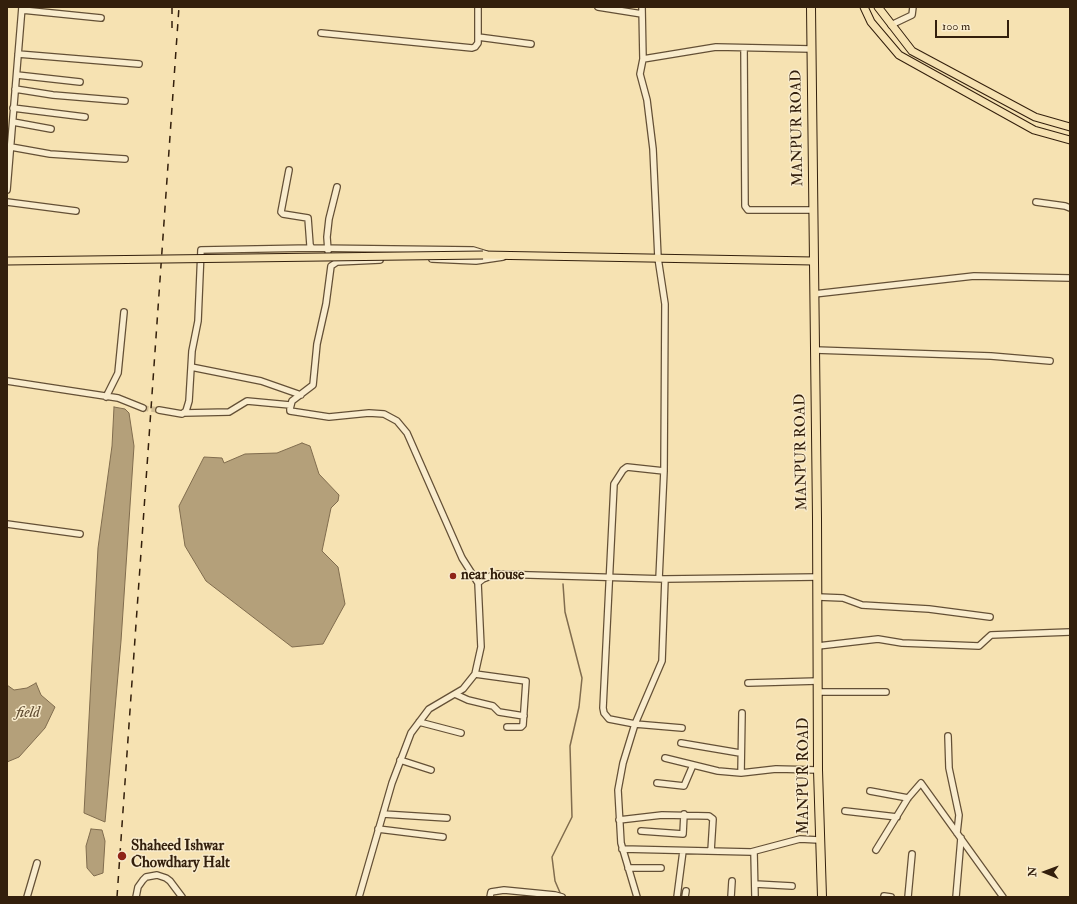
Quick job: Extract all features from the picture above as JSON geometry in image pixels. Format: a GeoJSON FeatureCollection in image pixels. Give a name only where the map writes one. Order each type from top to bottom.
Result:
{"type":"FeatureCollection","features":[{"type":"Feature","properties":{"kind":"highway","name":"MANPUR ROAD"},"geometry":{"type":"LineString","coordinates":[[811,7],[818,578],[818,770],[819,840],[822,897]]}},
{"type":"Feature","properties":{"kind":"main road"},"geometry":{"type":"LineString","coordinates":[[864,7],[871,22],[899,55],[1034,130],[1070,140]]}},
{"type":"Feature","properties":{"kind":"main road"},"geometry":{"type":"LineString","coordinates":[[878,7],[912,51],[1035,117],[1070,127]]}},
{"type":"Feature","properties":{"kind":"main road"},"geometry":{"type":"LineString","coordinates":[[7,261],[486,255],[814,261]]}},
{"type":"Feature","properties":{"kind":"street"},"geometry":{"type":"LineString","coordinates":[[321,33],[472,48],[476,46],[478,37],[478,7]]}},
{"type":"Feature","properties":{"kind":"street"},"geometry":{"type":"LineString","coordinates":[[598,7],[642,14]]}},
{"type":"Feature","properties":{"kind":"street"},"geometry":{"type":"LineString","coordinates":[[637,897],[622,849],[619,820],[619,783],[623,763],[635,724],[662,661],[665,304],[658,258],[653,149],[647,100],[640,74],[643,59],[642,7]]}},
{"type":"Feature","properties":{"kind":"street"},"geometry":{"type":"LineString","coordinates":[[892,25],[912,15],[913,7]]}},
{"type":"Feature","properties":{"kind":"street"},"geometry":{"type":"LineString","coordinates":[[7,190],[9,144],[13,122],[22,9],[101,18]]}},
{"type":"Feature","properties":{"kind":"street"},"geometry":{"type":"LineString","coordinates":[[478,37],[531,44]]}},
{"type":"Feature","properties":{"kind":"street"},"geometry":{"type":"LineString","coordinates":[[643,59],[694,49],[716,47],[811,49]]}},
{"type":"Feature","properties":{"kind":"street"},"geometry":{"type":"LineString","coordinates":[[744,48],[745,206],[748,210],[813,210]]}},
{"type":"Feature","properties":{"kind":"street"},"geometry":{"type":"LineString","coordinates":[[18,54],[139,64]]}},
{"type":"Feature","properties":{"kind":"street"},"geometry":{"type":"LineString","coordinates":[[17,75],[80,82]]}},
{"type":"Feature","properties":{"kind":"street"},"geometry":{"type":"LineString","coordinates":[[15,90],[125,101]]}},
{"type":"Feature","properties":{"kind":"street"},"geometry":{"type":"LineString","coordinates":[[13,108],[85,117]]}},
{"type":"Feature","properties":{"kind":"street"},"geometry":{"type":"LineString","coordinates":[[13,122],[51,129]]}},
{"type":"Feature","properties":{"kind":"street"},"geometry":{"type":"LineString","coordinates":[[9,144],[50,154],[125,159]]}},
{"type":"Feature","properties":{"kind":"street"},"geometry":{"type":"LineString","coordinates":[[289,170],[281,212],[284,214],[308,218],[310,245],[312,248]]}},
{"type":"Feature","properties":{"kind":"street"},"geometry":{"type":"LineString","coordinates":[[159,410],[179,414],[229,412],[248,401],[290,405],[312,387],[314,382],[317,344],[326,304],[331,265],[327,248],[329,219],[337,187]]}},
{"type":"Feature","properties":{"kind":"street"},"geometry":{"type":"LineString","coordinates":[[7,202],[76,211]]}},
{"type":"Feature","properties":{"kind":"street"},"geometry":{"type":"LineString","coordinates":[[1036,202],[1070,208]]}},
{"type":"Feature","properties":{"kind":"street"},"geometry":{"type":"LineString","coordinates":[[184,413],[189,401],[193,343],[198,321],[201,250],[327,248],[473,250],[486,255]]}},
{"type":"Feature","properties":{"kind":"street"},"geometry":{"type":"LineString","coordinates":[[331,265],[337,262],[386,259],[476,260],[507,256]]}},
{"type":"Feature","properties":{"kind":"street"},"geometry":{"type":"LineString","coordinates":[[814,294],[974,276],[1070,278]]}},
{"type":"Feature","properties":{"kind":"street"},"geometry":{"type":"LineString","coordinates":[[106,397],[118,373],[124,312]]}},
{"type":"Feature","properties":{"kind":"street"},"geometry":{"type":"LineString","coordinates":[[815,350],[991,356],[1050,361]]}},
{"type":"Feature","properties":{"kind":"street"},"geometry":{"type":"LineString","coordinates":[[191,367],[261,381],[301,395]]}},
{"type":"Feature","properties":{"kind":"street"},"geometry":{"type":"LineString","coordinates":[[7,381],[118,398],[143,408]]}},
{"type":"Feature","properties":{"kind":"street"},"geometry":{"type":"LineString","coordinates":[[290,405],[290,411],[329,417],[369,413],[384,414],[397,421],[407,433],[462,558],[478,583],[481,647],[475,674],[468,684],[455,694],[434,705],[418,722],[400,760],[358,897]]}},
{"type":"Feature","properties":{"kind":"street"},"geometry":{"type":"LineString","coordinates":[[664,471],[627,467],[623,470],[614,484],[604,713],[609,719],[635,724],[682,728]]}},
{"type":"Feature","properties":{"kind":"street"},"geometry":{"type":"LineString","coordinates":[[7,524],[80,534]]}},
{"type":"Feature","properties":{"kind":"street"},"geometry":{"type":"LineString","coordinates":[[478,583],[486,577],[496,574],[610,579],[818,578]]}},
{"type":"Feature","properties":{"kind":"street"},"geometry":{"type":"LineString","coordinates":[[818,598],[843,598],[862,605],[929,609],[990,617]]}},
{"type":"Feature","properties":{"kind":"street"},"geometry":{"type":"LineString","coordinates":[[818,646],[878,639],[902,643],[979,646],[991,635],[1070,632]]}},
{"type":"Feature","properties":{"kind":"street"},"geometry":{"type":"LineString","coordinates":[[475,674],[525,680],[524,716],[522,726],[507,727]]}},
{"type":"Feature","properties":{"kind":"street"},"geometry":{"type":"LineString","coordinates":[[748,683],[818,681]]}},
{"type":"Feature","properties":{"kind":"street"},"geometry":{"type":"LineString","coordinates":[[819,692],[886,692]]}},
{"type":"Feature","properties":{"kind":"street"},"geometry":{"type":"LineString","coordinates":[[455,694],[468,700],[493,706],[499,712],[524,716]]}},
{"type":"Feature","properties":{"kind":"street"},"geometry":{"type":"LineString","coordinates":[[741,773],[740,753],[742,713]]}},
{"type":"Feature","properties":{"kind":"street"},"geometry":{"type":"LineString","coordinates":[[418,722],[461,733]]}},
{"type":"Feature","properties":{"kind":"street"},"geometry":{"type":"LineString","coordinates":[[948,736],[948,768],[959,815],[956,897]]}},
{"type":"Feature","properties":{"kind":"street"},"geometry":{"type":"LineString","coordinates":[[681,743],[740,753]]}},
{"type":"Feature","properties":{"kind":"street"},"geometry":{"type":"LineString","coordinates":[[665,758],[718,771],[741,773],[776,769],[818,770]]}},
{"type":"Feature","properties":{"kind":"street"},"geometry":{"type":"LineString","coordinates":[[400,760],[431,770]]}},
{"type":"Feature","properties":{"kind":"street"},"geometry":{"type":"LineString","coordinates":[[657,783],[684,786],[693,765]]}},
{"type":"Feature","properties":{"kind":"street"},"geometry":{"type":"LineString","coordinates":[[876,850],[908,798],[919,783],[922,783],[1003,897]]}},
{"type":"Feature","properties":{"kind":"street"},"geometry":{"type":"LineString","coordinates":[[870,792],[908,798]]}},
{"type":"Feature","properties":{"kind":"street"},"geometry":{"type":"LineString","coordinates":[[845,811],[897,817]]}},
{"type":"Feature","properties":{"kind":"street"},"geometry":{"type":"LineString","coordinates":[[384,814],[447,818]]}},
{"type":"Feature","properties":{"kind":"street"},"geometry":{"type":"LineString","coordinates":[[619,820],[648,816],[684,814],[713,818],[712,851]]}},
{"type":"Feature","properties":{"kind":"street"},"geometry":{"type":"LineString","coordinates":[[641,831],[683,834],[684,814]]}},
{"type":"Feature","properties":{"kind":"street"},"geometry":{"type":"LineString","coordinates":[[378,829],[443,837]]}},
{"type":"Feature","properties":{"kind":"street"},"geometry":{"type":"LineString","coordinates":[[622,849],[683,852],[754,852],[800,839],[819,840]]}},
{"type":"Feature","properties":{"kind":"street"},"geometry":{"type":"LineString","coordinates":[[676,897],[683,852]]}},
{"type":"Feature","properties":{"kind":"street"},"geometry":{"type":"LineString","coordinates":[[754,852],[755,897]]}},
{"type":"Feature","properties":{"kind":"street"},"geometry":{"type":"LineString","coordinates":[[908,897],[912,854]]}},
{"type":"Feature","properties":{"kind":"street"},"geometry":{"type":"LineString","coordinates":[[26,897],[37,863]]}},
{"type":"Feature","properties":{"kind":"street"},"geometry":{"type":"LineString","coordinates":[[628,868],[661,868]]}},
{"type":"Feature","properties":{"kind":"street"},"geometry":{"type":"LineString","coordinates":[[136,897],[138,887],[143,880],[146,877],[156,875],[166,878],[182,897]]}},
{"type":"Feature","properties":{"kind":"street"},"geometry":{"type":"LineString","coordinates":[[731,897],[732,881]]}},
{"type":"Feature","properties":{"kind":"street"},"geometry":{"type":"LineString","coordinates":[[755,884],[792,886]]}},
{"type":"Feature","properties":{"kind":"street"},"geometry":{"type":"LineString","coordinates":[[490,897],[491,892],[504,890],[562,897]]}},
{"type":"Feature","properties":{"kind":"street"},"geometry":{"type":"LineString","coordinates":[[884,896],[891,897]]}},
{"type":"Feature","properties":{"kind":"water"},"geometry":{"type":"Polygon","coordinates":[[[114,407],[125,409],[129,413],[134,446],[121,641],[105,822],[84,813],[98,548],[112,446],[114,407]]]}},
{"type":"Feature","properties":{"kind":"water"},"geometry":{"type":"Polygon","coordinates":[[[302,443],[310,446],[319,474],[339,495],[338,501],[331,508],[322,551],[338,567],[345,604],[323,644],[292,647],[206,581],[185,546],[179,506],[204,457],[222,458],[224,463],[245,454],[277,453],[302,443]]]}},
{"type":"Feature","properties":{"kind":"water","name":"field"},"geometry":{"type":"Polygon","coordinates":[[[36,683],[41,695],[55,707],[45,728],[19,757],[7,762],[7,685],[14,690],[27,688],[36,683]]]}},
{"type":"Feature","properties":{"kind":"water"},"geometry":{"type":"Polygon","coordinates":[[[91,829],[102,830],[105,841],[103,873],[94,876],[87,868],[86,846],[91,829]]]}},
{"type":"Feature","properties":{"kind":"waterway"},"geometry":{"type":"LineString","coordinates":[[561,895],[555,881],[552,857],[572,817],[570,746],[579,707],[582,678],[565,612],[563,584]]}},
{"type":"Feature","properties":{"kind":"tunnel"},"geometry":{"type":"LineString","coordinates":[[143,408],[159,410]]}},
{"type":"Feature","properties":{"kind":"railway"},"geometry":{"type":"LineString","coordinates":[[172,7],[172,29]]}},
{"type":"Feature","properties":{"kind":"railway"},"geometry":{"type":"LineString","coordinates":[[117,897],[179,7]]}},
{"type":"Feature","properties":{"kind":"place","name":"near house"},"geometry":{"type":"Point","coordinates":[453,576]}},
{"type":"Feature","properties":{"kind":"place","name":"Shaheed Ishwar Chowdhary Halt"},"geometry":{"type":"Point","coordinates":[122,856]}}]}
